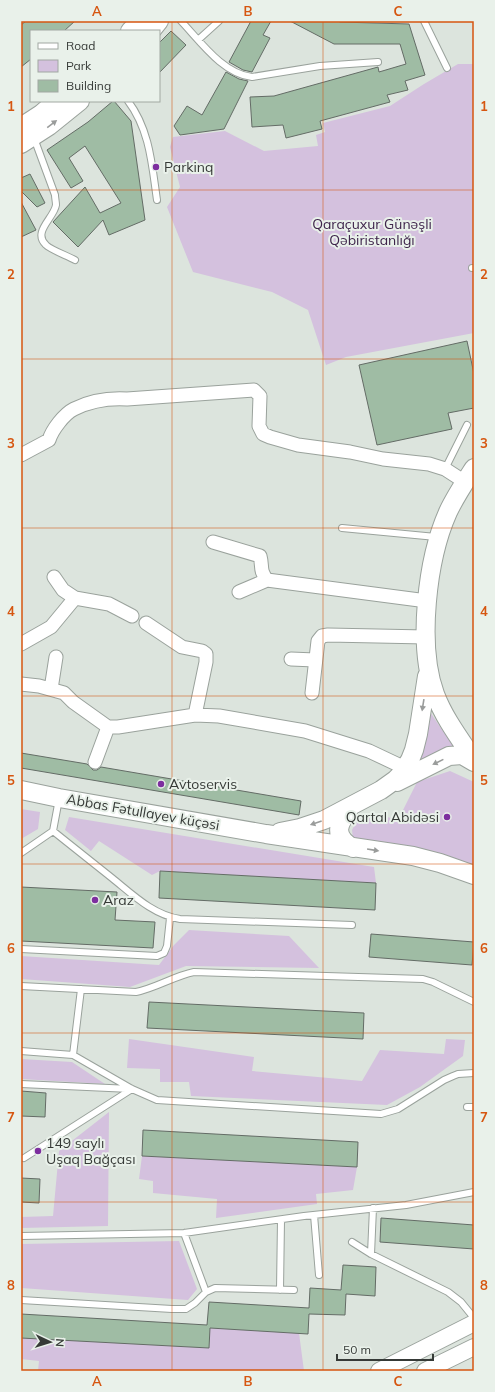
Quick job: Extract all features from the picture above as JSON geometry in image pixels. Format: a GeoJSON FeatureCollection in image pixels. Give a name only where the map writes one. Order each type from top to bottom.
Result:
{"type":"FeatureCollection","features":[{"type":"Feature","properties":{"kind":"main road"},"geometry":{"type":"LineString","coordinates":[[131,30],[140,21]]}},
{"type":"Feature","properties":{"kind":"main road"},"geometry":{"type":"LineString","coordinates":[[152,30],[159,21]]}},
{"type":"Feature","properties":{"kind":"main road"},"geometry":{"type":"LineString","coordinates":[[25,136],[55,102]]}},
{"type":"Feature","properties":{"kind":"main road"},"geometry":{"type":"LineString","coordinates":[[25,136],[49,126],[79,102]]}},
{"type":"Feature","properties":{"kind":"main road"},"geometry":{"type":"LineString","coordinates":[[469,475],[448,512],[439,537],[432,564],[427,601],[426,637],[428,667],[435,694],[474,761]]}},
{"type":"Feature","properties":{"kind":"main road"},"geometry":{"type":"LineString","coordinates":[[381,790],[395,780],[405,768],[414,750],[418,734],[428,667]]}},
{"type":"Feature","properties":{"kind":"main road"},"geometry":{"type":"LineString","coordinates":[[266,834],[300,828],[324,820],[449,756],[462,755],[474,761]]}},
{"type":"Feature","properties":{"kind":"main road","name":"Abbas Fətullayev küçəsi"},"geometry":{"type":"LineString","coordinates":[[21,790],[266,834],[413,856],[440,863],[474,875]]}},
{"type":"Feature","properties":{"kind":"main road"},"geometry":{"type":"LineString","coordinates":[[351,806],[342,819],[339,832],[341,839],[353,848]]}},
{"type":"Feature","properties":{"kind":"street"},"geometry":{"type":"LineString","coordinates":[[21,454],[48,440],[58,424],[73,409],[89,404],[111,398],[127,399],[254,390],[260,396],[259,426],[263,434],[270,437],[298,445],[350,452],[383,459],[429,464],[469,475]]}},
{"type":"Feature","properties":{"kind":"street"},"geometry":{"type":"LineString","coordinates":[[213,542],[260,556],[262,561],[261,573],[267,580]]}},
{"type":"Feature","properties":{"kind":"street"},"geometry":{"type":"LineString","coordinates":[[54,577],[63,590],[75,598],[109,604],[132,616]]}},
{"type":"Feature","properties":{"kind":"street"},"geometry":{"type":"LineString","coordinates":[[239,592],[267,580],[427,601]]}},
{"type":"Feature","properties":{"kind":"street"},"geometry":{"type":"LineString","coordinates":[[21,644],[51,627],[75,598]]}},
{"type":"Feature","properties":{"kind":"street"},"geometry":{"type":"LineString","coordinates":[[146,623],[182,647],[202,651],[206,654],[206,662],[195,715]]}},
{"type":"Feature","properties":{"kind":"street"},"geometry":{"type":"LineString","coordinates":[[312,693],[318,641],[322,636],[328,634],[426,637]]}},
{"type":"Feature","properties":{"kind":"street"},"geometry":{"type":"LineString","coordinates":[[52,689],[56,657]]}},
{"type":"Feature","properties":{"kind":"street"},"geometry":{"type":"LineString","coordinates":[[290,659],[315,660]]}},
{"type":"Feature","properties":{"kind":"street"},"geometry":{"type":"LineString","coordinates":[[21,684],[39,686],[64,693],[72,702],[108,727],[118,727],[195,715],[219,716],[305,732],[369,751],[405,768]]}},
{"type":"Feature","properties":{"kind":"street"},"geometry":{"type":"LineString","coordinates":[[95,762],[108,727]]}},
{"type":"Feature","properties":{"kind":"street"},"geometry":{"type":"LineString","coordinates":[[379,1371],[474,1323]]}},
{"type":"Feature","properties":{"kind":"street"},"geometry":{"type":"LineString","coordinates":[[425,1371],[474,1347]]}},
{"type":"Feature","properties":{"kind":"lane"},"geometry":{"type":"LineString","coordinates":[[180,21],[228,69],[243,76],[252,77],[320,66],[378,62]]}},
{"type":"Feature","properties":{"kind":"lane"},"geometry":{"type":"LineString","coordinates":[[198,40],[219,21]]}},
{"type":"Feature","properties":{"kind":"lane"},"geometry":{"type":"LineString","coordinates":[[424,21],[447,68]]}},
{"type":"Feature","properties":{"kind":"lane"},"geometry":{"type":"LineString","coordinates":[[129,102],[140,119],[147,136],[157,200]]}},
{"type":"Feature","properties":{"kind":"lane"},"geometry":{"type":"LineString","coordinates":[[25,136],[55,195],[56,204],[42,230],[41,237],[46,245],[75,260]]}},
{"type":"Feature","properties":{"kind":"lane"},"geometry":{"type":"LineString","coordinates":[[445,469],[467,425]]}},
{"type":"Feature","properties":{"kind":"lane"},"geometry":{"type":"LineString","coordinates":[[342,528],[439,537]]}},
{"type":"Feature","properties":{"kind":"lane"},"geometry":{"type":"LineString","coordinates":[[21,853],[53,831],[59,798]]}},
{"type":"Feature","properties":{"kind":"lane"},"geometry":{"type":"LineString","coordinates":[[53,831],[143,902],[170,918],[352,925]]}},
{"type":"Feature","properties":{"kind":"lane"},"geometry":{"type":"LineString","coordinates":[[21,949],[157,956],[164,953],[170,918]]}},
{"type":"Feature","properties":{"kind":"lane"},"geometry":{"type":"LineString","coordinates":[[21,986],[136,992],[183,974],[194,972],[423,979],[433,982],[474,1002]]}},
{"type":"Feature","properties":{"kind":"lane"},"geometry":{"type":"LineString","coordinates":[[72,1055],[81,989]]}},
{"type":"Feature","properties":{"kind":"lane"},"geometry":{"type":"LineString","coordinates":[[21,1051],[72,1055],[132,1090],[157,1100],[380,1114],[398,1109],[452,1076],[474,1073]]}},
{"type":"Feature","properties":{"kind":"lane"},"geometry":{"type":"LineString","coordinates":[[21,1084],[132,1090]]}},
{"type":"Feature","properties":{"kind":"lane"},"geometry":{"type":"LineString","coordinates":[[24,1158],[132,1090]]}},
{"type":"Feature","properties":{"kind":"lane"},"geometry":{"type":"LineString","coordinates":[[467,1107],[474,1107]]}},
{"type":"Feature","properties":{"kind":"lane"},"geometry":{"type":"LineString","coordinates":[[21,1236],[184,1233],[314,1215],[406,1205],[474,1192]]}},
{"type":"Feature","properties":{"kind":"lane"},"geometry":{"type":"LineString","coordinates":[[371,1254],[374,1208]]}},
{"type":"Feature","properties":{"kind":"lane"},"geometry":{"type":"LineString","coordinates":[[314,1215],[319,1275]]}},
{"type":"Feature","properties":{"kind":"lane"},"geometry":{"type":"LineString","coordinates":[[280,1290],[281,1220]]}},
{"type":"Feature","properties":{"kind":"lane"},"geometry":{"type":"LineString","coordinates":[[184,1233],[206,1292]]}},
{"type":"Feature","properties":{"kind":"lane"},"geometry":{"type":"LineString","coordinates":[[352,1242],[371,1254],[448,1292],[461,1302],[474,1318]]}},
{"type":"Feature","properties":{"kind":"lane"},"geometry":{"type":"LineString","coordinates":[[21,1300],[186,1309],[195,1303],[206,1292],[215,1288],[294,1290]]}},
{"type":"Feature","properties":{"kind":"green space","name":"Qaraçuxur Günəşli Qəbiristanlığı"},"geometry":{"type":"Polygon","coordinates":[[[458,64],[474,64],[474,333],[346,357],[326,365],[308,310],[272,292],[193,272],[167,207],[180,187],[170,147],[173,137],[225,131],[264,151],[318,146],[316,135],[325,132],[323,123],[390,106],[458,64]]]}},
{"type":"Feature","properties":{"kind":"green space"},"geometry":{"type":"Polygon","coordinates":[[[428,709],[453,746],[415,768],[428,709]]]}},
{"type":"Feature","properties":{"kind":"green space"},"geometry":{"type":"Polygon","coordinates":[[[450,771],[474,782],[474,865],[436,852],[353,839],[352,830],[361,813],[405,820],[403,810],[417,782],[450,771]]]}},
{"type":"Feature","properties":{"kind":"green space"},"geometry":{"type":"Polygon","coordinates":[[[21,809],[40,812],[38,829],[21,839],[21,809]]]}},
{"type":"Feature","properties":{"kind":"green space"},"geometry":{"type":"Polygon","coordinates":[[[69,817],[374,867],[376,883],[160,871],[152,875],[99,841],[91,851],[65,830],[69,817]]]}},
{"type":"Feature","properties":{"kind":"green space"},"geometry":{"type":"Polygon","coordinates":[[[189,930],[289,936],[319,968],[186,966],[130,987],[21,979],[21,956],[159,965],[174,945],[189,930]]]}},
{"type":"Feature","properties":{"kind":"green space"},"geometry":{"type":"Polygon","coordinates":[[[129,1039],[254,1057],[252,1071],[362,1081],[380,1050],[444,1054],[446,1039],[465,1040],[463,1056],[420,1087],[387,1105],[191,1096],[189,1082],[160,1082],[160,1069],[127,1068],[129,1039]]]}},
{"type":"Feature","properties":{"kind":"green space"},"geometry":{"type":"Polygon","coordinates":[[[21,1059],[72,1062],[105,1084],[21,1079],[21,1059]]]}},
{"type":"Feature","properties":{"kind":"green space"},"geometry":{"type":"Polygon","coordinates":[[[109,1112],[108,1226],[21,1228],[21,1217],[53,1216],[59,1151],[109,1112]]]}},
{"type":"Feature","properties":{"kind":"green space"},"geometry":{"type":"Polygon","coordinates":[[[142,1156],[357,1167],[353,1190],[316,1194],[317,1204],[216,1218],[217,1199],[153,1193],[153,1181],[139,1179],[142,1156]]]}},
{"type":"Feature","properties":{"kind":"green space"},"geometry":{"type":"Polygon","coordinates":[[[179,1241],[197,1289],[188,1300],[21,1288],[21,1244],[179,1241]]]}},
{"type":"Feature","properties":{"kind":"green space"},"geometry":{"type":"Polygon","coordinates":[[[210,1328],[299,1333],[304,1371],[38,1371],[39,1361],[21,1359],[21,1338],[209,1348],[210,1328]]]}},
{"type":"Feature","properties":{"kind":"building"},"geometry":{"type":"Polygon","coordinates":[[[26,21],[75,21],[65,30],[30,30],[30,60],[21,67],[21,25],[26,21]]]}},
{"type":"Feature","properties":{"kind":"building"},"geometry":{"type":"Polygon","coordinates":[[[251,21],[271,21],[263,35],[270,38],[252,72],[243,70],[229,62],[251,21]]]}},
{"type":"Feature","properties":{"kind":"building"},"geometry":{"type":"Polygon","coordinates":[[[290,21],[338,21],[409,24],[425,75],[405,81],[408,90],[387,95],[390,102],[320,121],[322,129],[286,138],[283,125],[252,127],[250,97],[274,96],[378,67],[379,72],[406,64],[400,44],[334,44],[290,21]]]}},
{"type":"Feature","properties":{"kind":"building"},"geometry":{"type":"Polygon","coordinates":[[[171,31],[186,45],[160,72],[160,42],[171,31]]]}},
{"type":"Feature","properties":{"kind":"building"},"geometry":{"type":"Polygon","coordinates":[[[226,72],[239,79],[248,81],[224,129],[180,135],[174,126],[187,106],[202,115],[226,72]]]}},
{"type":"Feature","properties":{"kind":"building"},"geometry":{"type":"Polygon","coordinates":[[[112,102],[115,102],[131,121],[145,220],[109,235],[103,220],[78,247],[53,222],[85,187],[100,213],[121,203],[85,146],[69,158],[83,181],[71,188],[47,150],[88,122],[112,102]]]}},
{"type":"Feature","properties":{"kind":"building"},"geometry":{"type":"Polygon","coordinates":[[[30,174],[45,203],[37,207],[21,191],[21,178],[30,174]]]}},
{"type":"Feature","properties":{"kind":"building"},"geometry":{"type":"Polygon","coordinates":[[[21,202],[36,230],[21,237],[21,202]]]}},
{"type":"Feature","properties":{"kind":"building"},"geometry":{"type":"Polygon","coordinates":[[[467,341],[474,374],[474,408],[448,413],[452,429],[377,445],[359,365],[467,341]]]}},
{"type":"Feature","properties":{"kind":"building","name":"Avtoservis"},"geometry":{"type":"Polygon","coordinates":[[[21,753],[87,764],[93,770],[97,770],[101,767],[301,801],[299,815],[21,768],[21,753]]]}},
{"type":"Feature","properties":{"kind":"building"},"geometry":{"type":"Polygon","coordinates":[[[160,871],[376,883],[375,910],[159,898],[160,871]]]}},
{"type":"Feature","properties":{"kind":"building"},"geometry":{"type":"Polygon","coordinates":[[[21,887],[117,892],[115,920],[155,922],[153,948],[21,941],[21,887]]]}},
{"type":"Feature","properties":{"kind":"building"},"geometry":{"type":"Polygon","coordinates":[[[371,934],[474,942],[472,965],[369,957],[371,934]]]}},
{"type":"Feature","properties":{"kind":"building"},"geometry":{"type":"Polygon","coordinates":[[[149,1002],[364,1013],[363,1039],[147,1028],[149,1002]]]}},
{"type":"Feature","properties":{"kind":"building"},"geometry":{"type":"Polygon","coordinates":[[[21,1091],[46,1093],[45,1117],[21,1116],[21,1091]]]}},
{"type":"Feature","properties":{"kind":"building"},"geometry":{"type":"Polygon","coordinates":[[[143,1130],[358,1142],[357,1167],[142,1156],[143,1130]]]}},
{"type":"Feature","properties":{"kind":"building"},"geometry":{"type":"Polygon","coordinates":[[[21,1178],[40,1179],[39,1203],[21,1202],[21,1178]]]}},
{"type":"Feature","properties":{"kind":"building"},"geometry":{"type":"Polygon","coordinates":[[[381,1218],[474,1225],[474,1249],[380,1242],[381,1218]]]}},
{"type":"Feature","properties":{"kind":"building"},"geometry":{"type":"Polygon","coordinates":[[[343,1265],[376,1267],[375,1296],[346,1294],[345,1315],[309,1314],[308,1334],[210,1328],[209,1348],[21,1338],[21,1314],[207,1325],[209,1302],[309,1308],[310,1288],[341,1290],[343,1265]]]}},
{"type":"Feature","properties":{"kind":"place","name":"Parkinq"},"geometry":{"type":"Point","coordinates":[156,167]}},
{"type":"Feature","properties":{"kind":"place","name":"Avtoservis"},"geometry":{"type":"Point","coordinates":[161,784]}},
{"type":"Feature","properties":{"kind":"place","name":"Qartal Abidəsi"},"geometry":{"type":"Point","coordinates":[447,817]}},
{"type":"Feature","properties":{"kind":"place","name":"Araz"},"geometry":{"type":"Point","coordinates":[95,900]}},
{"type":"Feature","properties":{"kind":"place","name":"149 saylı Uşaq Bağçası"},"geometry":{"type":"Point","coordinates":[38,1151]}}]}
